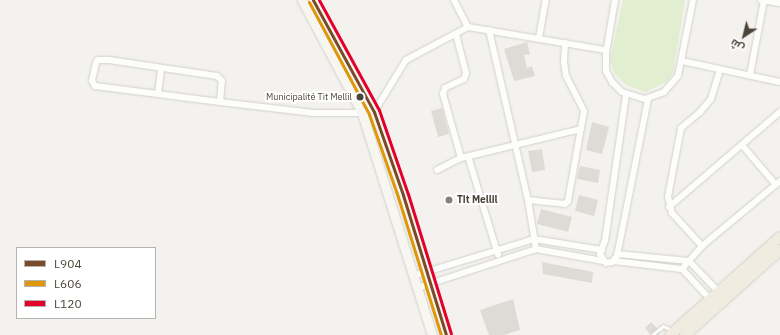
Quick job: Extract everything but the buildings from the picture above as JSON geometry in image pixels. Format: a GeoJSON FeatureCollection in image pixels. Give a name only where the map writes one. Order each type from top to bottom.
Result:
{"type":"FeatureCollection","features":[{"type":"Feature","properties":{"kind":"highway"},"geometry":{"type":"LineString","coordinates":[[672,333],[709,298],[780,237]]}},
{"type":"Feature","properties":{"kind":"highway"},"geometry":{"type":"LineString","coordinates":[[685,335],[780,250]]}},
{"type":"Feature","properties":{"kind":"main road"},"geometry":{"type":"LineString","coordinates":[[302,0],[362,113],[378,158],[432,335]]}},
{"type":"Feature","properties":{"kind":"main road"},"geometry":{"type":"LineString","coordinates":[[313,0],[374,112],[446,335]]}},
{"type":"Feature","properties":{"kind":"street"},"geometry":{"type":"LineString","coordinates":[[454,0],[468,27]]}},
{"type":"Feature","properties":{"kind":"street"},"geometry":{"type":"LineString","coordinates":[[539,38],[546,0]]}},
{"type":"Feature","properties":{"kind":"street"},"geometry":{"type":"LineString","coordinates":[[615,0],[606,50],[608,75],[614,86],[626,94],[648,99],[670,87],[678,76],[693,0]]}},
{"type":"Feature","properties":{"kind":"street"},"geometry":{"type":"LineString","coordinates":[[750,75],[763,0],[780,3]]}},
{"type":"Feature","properties":{"kind":"street"},"geometry":{"type":"LineString","coordinates":[[220,102],[222,81],[217,76],[98,60],[92,81],[95,86],[220,102],[313,113],[362,113],[374,112],[406,60],[468,27],[606,50]]}},
{"type":"Feature","properties":{"kind":"street"},"geometry":{"type":"LineString","coordinates":[[489,30],[516,143],[528,200],[536,249]]}},
{"type":"Feature","properties":{"kind":"street"},"geometry":{"type":"LineString","coordinates":[[456,34],[466,73],[464,79],[445,88],[443,94],[461,158]]}},
{"type":"Feature","properties":{"kind":"street"},"geometry":{"type":"LineString","coordinates":[[528,200],[568,203],[584,108],[566,76],[564,62],[565,43]]}},
{"type":"Feature","properties":{"kind":"street"},"geometry":{"type":"LineString","coordinates":[[682,61],[780,82]]}},
{"type":"Feature","properties":{"kind":"street"},"geometry":{"type":"LineString","coordinates":[[158,94],[161,68]]}},
{"type":"Feature","properties":{"kind":"street"},"geometry":{"type":"LineString","coordinates":[[702,246],[669,207],[668,197],[680,131],[710,100],[720,70]]}},
{"type":"Feature","properties":{"kind":"street"},"geometry":{"type":"LineString","coordinates":[[603,260],[603,249],[626,94]]}},
{"type":"Feature","properties":{"kind":"street"},"geometry":{"type":"LineString","coordinates":[[614,261],[617,253],[648,99]]}},
{"type":"Feature","properties":{"kind":"street"},"geometry":{"type":"LineString","coordinates":[[669,207],[780,112]]}},
{"type":"Feature","properties":{"kind":"street"},"geometry":{"type":"LineString","coordinates":[[437,170],[468,156],[516,143],[581,129]]}},
{"type":"Feature","properties":{"kind":"street"},"geometry":{"type":"LineString","coordinates":[[682,269],[702,246],[778,183],[742,145]]}},
{"type":"Feature","properties":{"kind":"street"},"geometry":{"type":"LineString","coordinates":[[468,156],[500,261]]}},
{"type":"Feature","properties":{"kind":"street"},"geometry":{"type":"LineString","coordinates":[[413,276],[497,252],[534,239],[603,249],[610,246],[617,253],[689,261],[718,291]]}},
{"type":"Feature","properties":{"kind":"street"},"geometry":{"type":"LineString","coordinates":[[417,288],[536,249],[603,260],[608,263],[614,261],[682,269],[709,298]]}},
{"type":"Feature","properties":{"kind":"street"},"geometry":{"type":"LineString","coordinates":[[770,258],[780,256]]}},
{"type":"Feature","properties":{"kind":"lane"},"geometry":{"type":"LineString","coordinates":[[652,335],[663,326],[672,333]]}},
{"type":"Feature","properties":{"kind":"green space"},"geometry":{"type":"Polygon","coordinates":[[[623,0],[685,0],[673,73],[668,81],[645,92],[626,85],[614,73],[610,59],[623,0]]]}},
{"type":"Feature","properties":{"kind":"transit line","name":"L904"},"geometry":{"type":"LineString","coordinates":[[313,0],[374,112],[403,195],[446,335]]}},
{"type":"Feature","properties":{"kind":"transit line","name":"L120"},"geometry":{"type":"LineString","coordinates":[[319,0],[379,110],[408,194],[451,334]]}},
{"type":"Feature","properties":{"kind":"transit line","name":"L606"},"geometry":{"type":"LineString","coordinates":[[309,2],[369,114],[398,197],[441,335]]}},
{"type":"Feature","properties":{"kind":"place","name":"Municipalité Tit Mellil"},"geometry":{"type":"Point","coordinates":[360,97]}},
{"type":"Feature","properties":{"kind":"place","name":"Tit Mellil"},"geometry":{"type":"Point","coordinates":[449,200]}}]}
